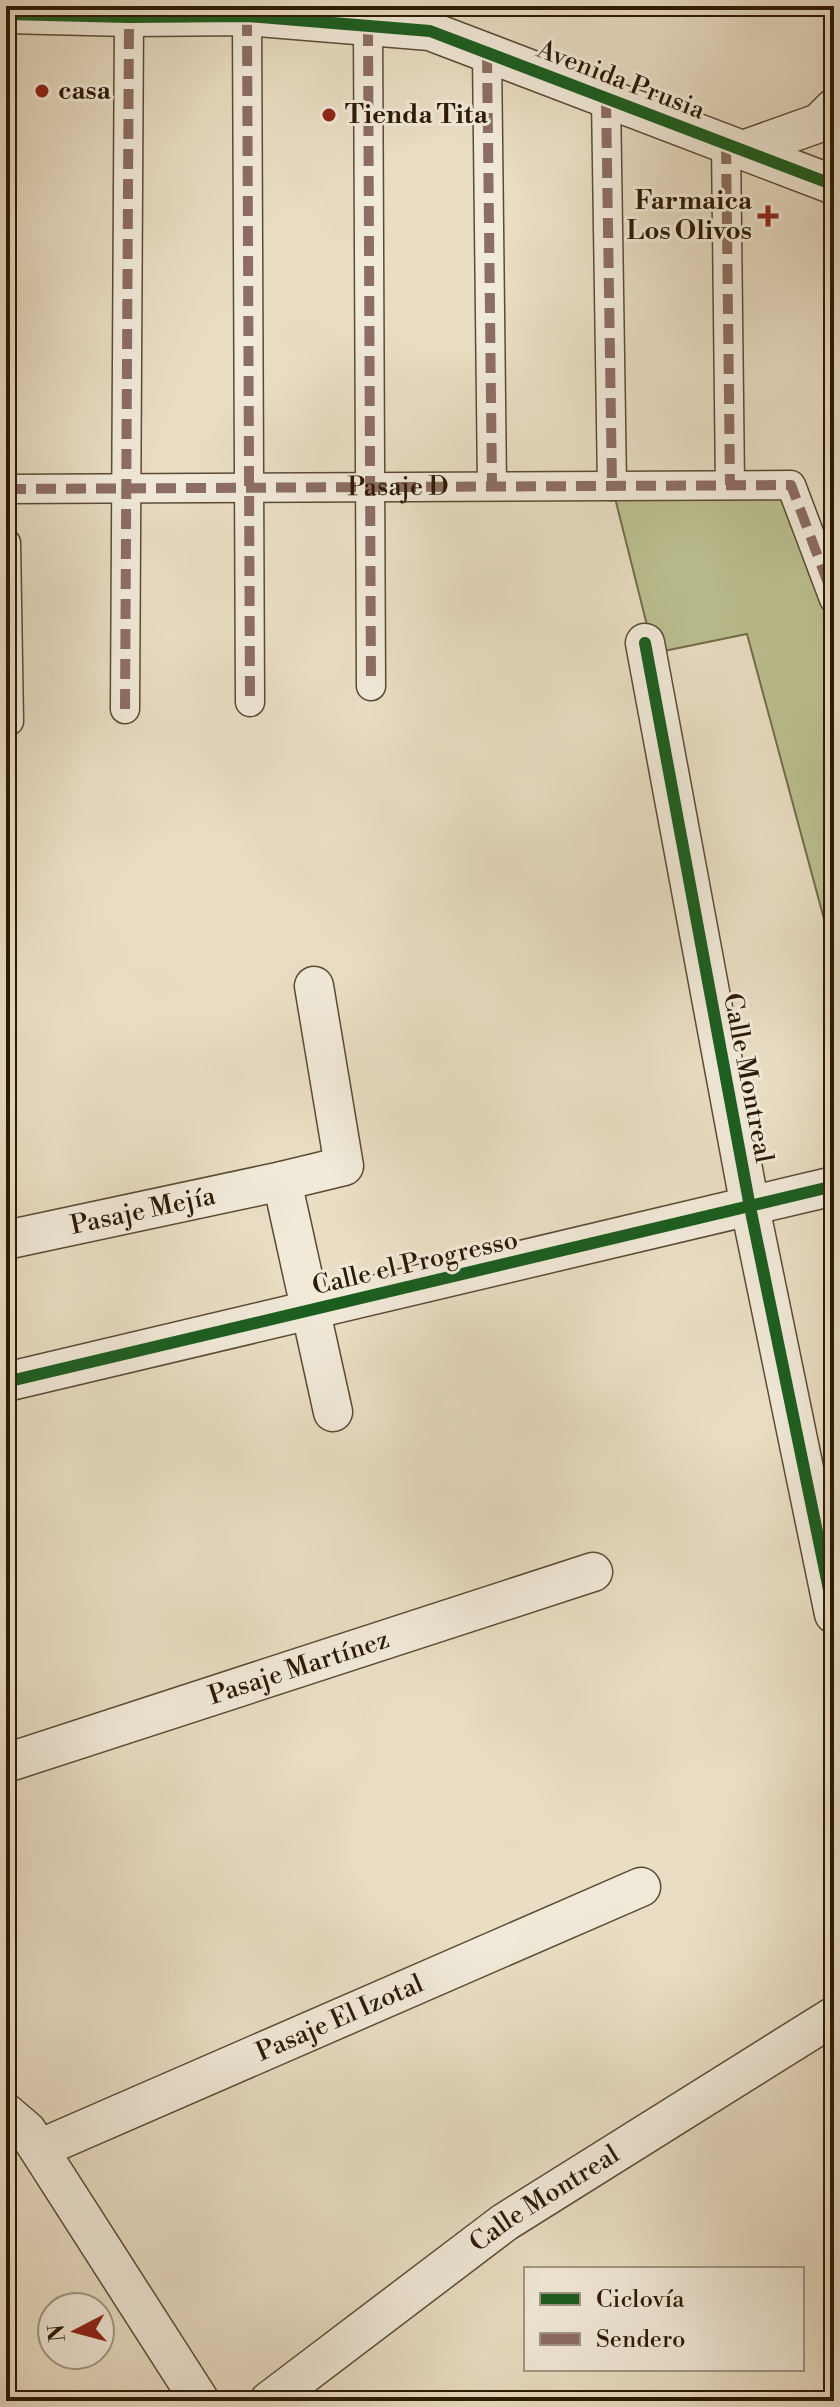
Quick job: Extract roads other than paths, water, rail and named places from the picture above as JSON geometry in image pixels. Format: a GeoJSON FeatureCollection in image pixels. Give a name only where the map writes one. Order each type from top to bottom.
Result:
{"type":"FeatureCollection","features":[{"type":"Feature","properties":{"kind":"street","name":"Avenida Prusia"},"geometry":{"type":"LineString","coordinates":[[6,14],[48,11],[129,17],[247,11],[430,31],[834,185]]}},
{"type":"Feature","properties":{"kind":"street"},"geometry":{"type":"LineString","coordinates":[[247,11],[250,702]]}},
{"type":"Feature","properties":{"kind":"street"},"geometry":{"type":"LineString","coordinates":[[125,709],[129,17]]}},
{"type":"Feature","properties":{"kind":"street"},"geometry":{"type":"LineString","coordinates":[[368,26],[371,686]]}},
{"type":"Feature","properties":{"kind":"street"},"geometry":{"type":"LineString","coordinates":[[487,53],[492,486]]}},
{"type":"Feature","properties":{"kind":"street"},"geometry":{"type":"LineString","coordinates":[[606,98],[612,486]]}},
{"type":"Feature","properties":{"kind":"street"},"geometry":{"type":"LineString","coordinates":[[730,485],[734,147],[819,123],[834,108]]}},
{"type":"Feature","properties":{"kind":"street","name":"Pasaje D"},"geometry":{"type":"LineString","coordinates":[[6,489],[791,485],[834,599]]}},
{"type":"Feature","properties":{"kind":"street"},"geometry":{"type":"LineString","coordinates":[[6,543],[9,721]]}},
{"type":"Feature","properties":{"kind":"street","name":"Calle Montreal"},"geometry":{"type":"LineString","coordinates":[[645,643],[750,1207],[834,1614]]}},
{"type":"Feature","properties":{"kind":"street","name":"Pasaje Mejía"},"geometry":{"type":"LineString","coordinates":[[6,1240],[344,1166],[314,986]]}},
{"type":"Feature","properties":{"kind":"street"},"geometry":{"type":"LineString","coordinates":[[282,1181],[333,1412]]}},
{"type":"Feature","properties":{"kind":"street","name":"Calle el Progresso"},"geometry":{"type":"LineString","coordinates":[[6,1382],[834,1186]]}},
{"type":"Feature","properties":{"kind":"street","name":"Pasaje Martínez"},"geometry":{"type":"LineString","coordinates":[[6,1763],[593,1572]]}},
{"type":"Feature","properties":{"kind":"street","name":"Pasaje El Izotal"},"geometry":{"type":"LineString","coordinates":[[39,2149],[641,1887]]}},
{"type":"Feature","properties":{"kind":"street","name":"Calle Montreal"},"geometry":{"type":"LineString","coordinates":[[269,2401],[505,2222],[834,2016]]}},
{"type":"Feature","properties":{"kind":"street"},"geometry":{"type":"LineString","coordinates":[[6,2113],[27,2131],[200,2401]]}},
{"type":"Feature","properties":{"kind":"place","name":"casa"},"geometry":{"type":"Point","coordinates":[42,91]}},
{"type":"Feature","properties":{"kind":"place","name":"Tienda Tita"},"geometry":{"type":"Point","coordinates":[329,115]}},
{"type":"Feature","properties":{"kind":"place","name":"Farmaica Los Olivos"},"geometry":{"type":"Point","coordinates":[768,216]}}]}
